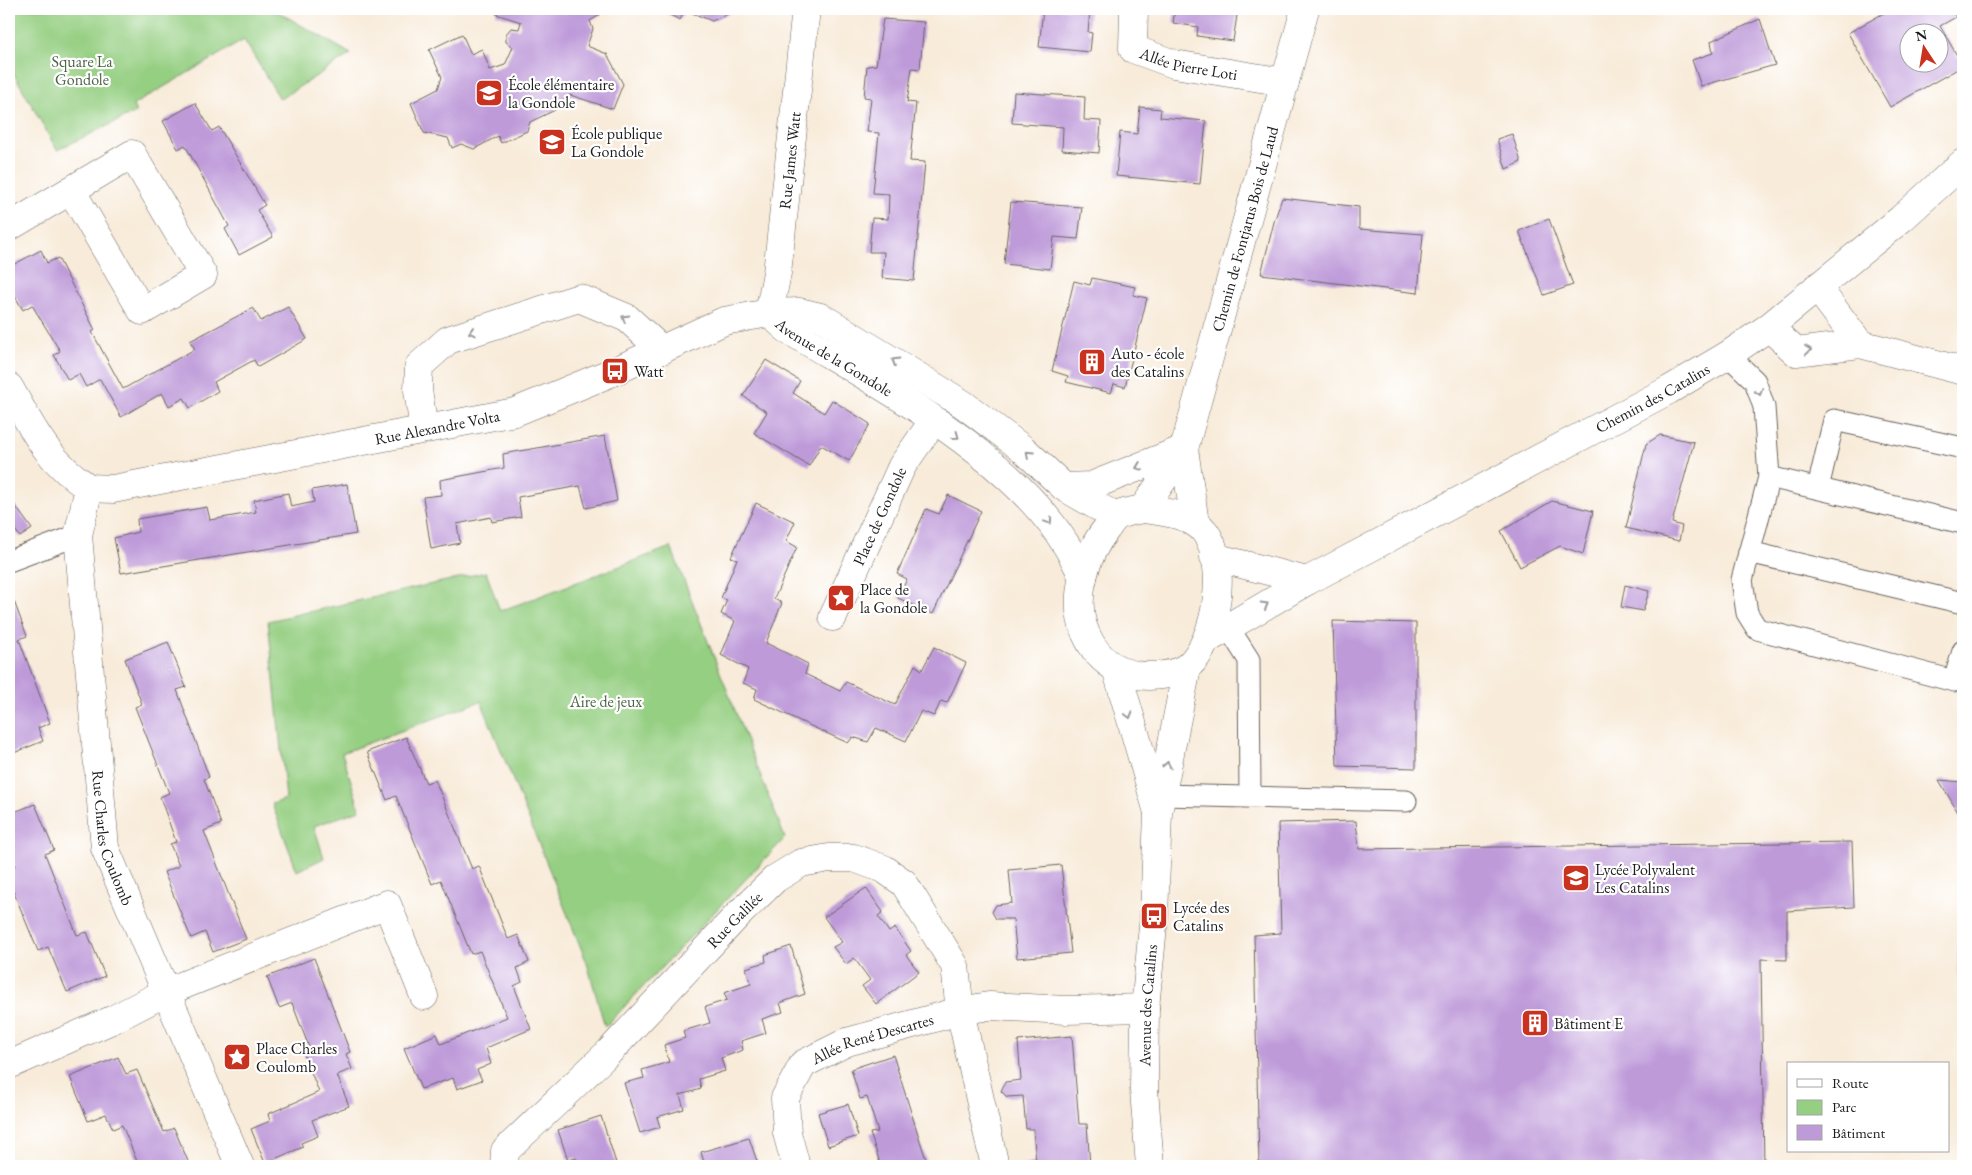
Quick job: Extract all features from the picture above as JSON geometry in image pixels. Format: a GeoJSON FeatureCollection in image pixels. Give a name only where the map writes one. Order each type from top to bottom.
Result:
{"type":"FeatureCollection","features":[{"type":"Feature","properties":{"kind":"street","name":"Rue James Watt"},"geometry":{"type":"LineString","coordinates":[[769,313],[777,273],[806,9]]}},
{"type":"Feature","properties":{"kind":"street","name":"Allée Pierre Loti"},"geometry":{"type":"LineString","coordinates":[[1134,9],[1133,49],[1174,64],[1285,82]]}},
{"type":"Feature","properties":{"kind":"street","name":"Chemin de Fontjarus Bois de Laud"},"geometry":{"type":"LineString","coordinates":[[1184,449],[1305,9]]}},
{"type":"Feature","properties":{"kind":"street"},"geometry":{"type":"LineString","coordinates":[[9,227],[71,190],[132,154],[203,275],[142,311],[71,190]]}},
{"type":"Feature","properties":{"kind":"street","name":"Chemin des Catalins"},"geometry":{"type":"LineString","coordinates":[[1307,581],[1669,390],[1728,355],[1769,327],[1816,286],[1902,219],[1963,163]]}},
{"type":"Feature","properties":{"kind":"street"},"geometry":{"type":"LineString","coordinates":[[1816,286],[1860,344]]}},
{"type":"Feature","properties":{"kind":"street"},"geometry":{"type":"LineString","coordinates":[[424,430],[418,390],[419,366],[448,340],[579,298],[627,318],[662,350]]}},
{"type":"Feature","properties":{"kind":"street","name":"Avenue de la Gondole"},"geometry":{"type":"LineString","coordinates":[[769,313],[800,312],[821,317],[963,404],[1024,449],[1064,487],[1116,517]]}},
{"type":"Feature","properties":{"kind":"street","name":"Rue Alexandre Volta"},"geometry":{"type":"LineString","coordinates":[[89,488],[113,489],[516,412],[662,350],[724,321],[769,313]]}},
{"type":"Feature","properties":{"kind":"street","name":"Avenue de la Gondole"},"geometry":{"type":"LineString","coordinates":[[769,313],[786,330],[934,420],[981,454],[1044,513],[1075,559],[1082,578]]}},
{"type":"Feature","properties":{"kind":"street"},"geometry":{"type":"LineString","coordinates":[[1769,327],[1796,352],[1860,344],[1963,371]]}},
{"type":"Feature","properties":{"kind":"street"},"geometry":{"type":"LineString","coordinates":[[9,387],[47,452],[72,477],[89,488]]}},
{"type":"Feature","properties":{"kind":"street","name":"Place de Gondole"},"geometry":{"type":"LineString","coordinates":[[833,617],[902,466],[934,420]]}},
{"type":"Feature","properties":{"kind":"street"},"geometry":{"type":"LineString","coordinates":[[1064,487],[1091,486],[1184,449]]}},
{"type":"Feature","properties":{"kind":"street"},"geometry":{"type":"LineString","coordinates":[[1143,509],[1184,449]]}},
{"type":"Feature","properties":{"kind":"street"},"geometry":{"type":"LineString","coordinates":[[1184,449],[1195,523]]}},
{"type":"Feature","properties":{"kind":"street","name":"Rue Charles Coulomb"},"geometry":{"type":"LineString","coordinates":[[89,488],[78,535],[105,848],[240,1166]]}},
{"type":"Feature","properties":{"kind":"street"},"geometry":{"type":"LineString","coordinates":[[1218,633],[1215,616],[1217,572],[1205,532],[1195,523],[1169,512],[1143,509],[1116,517],[1100,537],[1082,578],[1081,608],[1085,633],[1098,656],[1116,668],[1131,674],[1148,677],[1168,674],[1186,668],[1218,633],[1307,581]]}},
{"type":"Feature","properties":{"kind":"street"},"geometry":{"type":"LineString","coordinates":[[1214,557],[1307,581]]}},
{"type":"Feature","properties":{"kind":"street","name":"Avenue des Catalins"},"geometry":{"type":"LineString","coordinates":[[1116,668],[1160,804]]}},
{"type":"Feature","properties":{"kind":"street","name":"Avenue des Catalins"},"geometry":{"type":"LineString","coordinates":[[1150,1166],[1144,1090],[1145,1008],[1154,916],[1160,804],[1186,668]]}},
{"type":"Feature","properties":{"kind":"street","name":"Rue Galilée"},"geometry":{"type":"LineString","coordinates":[[504,1166],[505,1151],[610,1051],[743,910],[775,879],[801,863],[829,858],[854,858],[884,868],[904,882],[955,966],[960,1011],[996,1166]]}},
{"type":"Feature","properties":{"kind":"street"},"geometry":{"type":"LineString","coordinates":[[9,1064],[114,1019],[166,992],[387,904],[424,996]]}},
{"type":"Feature","properties":{"kind":"street"},"geometry":{"type":"LineString","coordinates":[[960,1011],[989,1006],[1066,1010],[1145,1008]]}},
{"type":"Feature","properties":{"kind":"street","name":"Allée René Descartes"},"geometry":{"type":"LineString","coordinates":[[796,1166],[786,1133],[784,1098],[803,1064],[847,1042],[960,1011]]}},
{"type":"Feature","properties":{"kind":"lane"},"geometry":{"type":"LineString","coordinates":[[1728,355],[1755,381],[1764,407],[1769,477],[1742,580],[1747,613],[1757,629],[1954,680],[1963,652]]}},
{"type":"Feature","properties":{"kind":"lane"},"geometry":{"type":"LineString","coordinates":[[1818,488],[1834,420],[1963,448]]}},
{"type":"Feature","properties":{"kind":"lane"},"geometry":{"type":"LineString","coordinates":[[1769,477],[1963,523]]}},
{"type":"Feature","properties":{"kind":"lane"},"geometry":{"type":"LineString","coordinates":[[9,561],[78,535]]}},
{"type":"Feature","properties":{"kind":"lane"},"geometry":{"type":"LineString","coordinates":[[1749,552],[1963,603]]}},
{"type":"Feature","properties":{"kind":"lane"},"geometry":{"type":"LineString","coordinates":[[1218,633],[1248,660],[1250,797]]}},
{"type":"Feature","properties":{"kind":"lane"},"geometry":{"type":"LineString","coordinates":[[1160,804],[1250,797],[1406,801]]}},
{"type":"Feature","properties":{"kind":"green space","name":"Square La Gondole"},"geometry":{"type":"Polygon","coordinates":[[[9,9],[273,9],[351,54],[280,99],[244,40],[133,105],[136,112],[57,150],[9,65],[9,9]]]}},
{"type":"Feature","properties":{"kind":"green space","name":"Aire de jeux"},"geometry":{"type":"Polygon","coordinates":[[[671,547],[785,838],[605,1027],[587,963],[481,701],[342,753],[360,810],[314,826],[324,858],[297,871],[272,804],[286,799],[268,621],[486,572],[500,611],[671,547]]]}},
{"type":"Feature","properties":{"kind":"building"},"geometry":{"type":"Polygon","coordinates":[[[497,9],[598,9],[600,15],[590,21],[593,29],[587,46],[607,54],[623,84],[613,109],[570,95],[555,104],[555,110],[530,122],[527,131],[501,143],[498,136],[474,149],[461,144],[452,148],[448,138],[424,133],[411,103],[438,89],[442,77],[429,50],[462,34],[471,54],[482,49],[490,70],[505,65],[513,47],[506,42],[506,34],[511,28],[519,29],[521,22],[496,14],[497,9]]]}},
{"type":"Feature","properties":{"kind":"building"},"geometry":{"type":"Polygon","coordinates":[[[662,9],[739,9],[712,21],[685,10],[680,20],[664,12],[662,9]]]}},
{"type":"Feature","properties":{"kind":"building"},"geometry":{"type":"Polygon","coordinates":[[[1043,9],[1090,9],[1088,32],[1092,33],[1090,52],[1039,47],[1043,9]]]}},
{"type":"Feature","properties":{"kind":"building"},"geometry":{"type":"Polygon","coordinates":[[[1175,9],[1238,9],[1233,41],[1197,36],[1198,27],[1173,23],[1175,9]]]}},
{"type":"Feature","properties":{"kind":"building"},"geometry":{"type":"Polygon","coordinates":[[[1891,9],[1951,9],[1956,17],[1947,22],[1900,22],[1900,72],[1950,72],[1950,43],[1963,66],[1890,107],[1848,33],[1891,9]]]}},
{"type":"Feature","properties":{"kind":"building"},"geometry":{"type":"Polygon","coordinates":[[[883,19],[924,22],[920,69],[912,68],[907,102],[916,103],[910,161],[925,162],[914,281],[882,278],[884,252],[869,252],[872,218],[888,219],[889,194],[873,193],[879,133],[867,132],[871,98],[864,97],[867,66],[876,65],[883,19]]]}},
{"type":"Feature","properties":{"kind":"building"},"geometry":{"type":"Polygon","coordinates":[[[1760,19],[1775,65],[1701,86],[1692,60],[1713,53],[1711,41],[1760,19]]]}},
{"type":"Feature","properties":{"kind":"building"},"geometry":{"type":"Polygon","coordinates":[[[1014,92],[1085,97],[1084,120],[1101,121],[1099,153],[1062,150],[1063,127],[1012,123],[1014,92]]]}},
{"type":"Feature","properties":{"kind":"building"},"geometry":{"type":"Polygon","coordinates":[[[195,103],[212,131],[219,127],[265,205],[257,210],[273,237],[239,255],[225,229],[229,226],[185,145],[178,149],[163,121],[195,103]]]}},
{"type":"Feature","properties":{"kind":"building"},"geometry":{"type":"Polygon","coordinates":[[[1140,107],[1161,109],[1160,117],[1206,121],[1200,184],[1116,176],[1120,132],[1137,134],[1140,107]]]}},
{"type":"Feature","properties":{"kind":"building"},"geometry":{"type":"Polygon","coordinates":[[[1512,134],[1521,162],[1506,169],[1497,139],[1512,134]]]}},
{"type":"Feature","properties":{"kind":"building"},"geometry":{"type":"Polygon","coordinates":[[[1282,198],[1359,207],[1359,229],[1423,234],[1418,293],[1261,274],[1282,198]]]}},
{"type":"Feature","properties":{"kind":"building"},"geometry":{"type":"Polygon","coordinates":[[[1011,202],[1082,207],[1078,239],[1054,237],[1050,269],[1004,264],[1011,202]]]}},
{"type":"Feature","properties":{"kind":"building"},"geometry":{"type":"Polygon","coordinates":[[[1549,219],[1573,285],[1544,295],[1519,231],[1549,219]]]}},
{"type":"Feature","properties":{"kind":"building"},"geometry":{"type":"Polygon","coordinates":[[[41,250],[47,263],[58,258],[95,330],[92,332],[123,389],[195,349],[190,341],[253,308],[261,321],[288,307],[307,339],[258,367],[254,360],[214,382],[218,391],[190,408],[184,398],[169,406],[162,393],[121,417],[100,379],[86,387],[79,374],[68,380],[54,355],[60,351],[32,305],[23,310],[9,286],[9,267],[41,250]]]}},
{"type":"Feature","properties":{"kind":"building"},"geometry":{"type":"Polygon","coordinates":[[[1092,278],[1135,287],[1133,295],[1147,298],[1125,387],[1114,384],[1111,393],[1066,382],[1068,376],[1052,371],[1074,281],[1090,285],[1092,278]]]}},
{"type":"Feature","properties":{"kind":"building"},"geometry":{"type":"Polygon","coordinates":[[[766,360],[800,381],[793,393],[824,413],[832,400],[870,424],[849,461],[821,445],[809,466],[754,433],[767,412],[743,396],[766,360]]]}},
{"type":"Feature","properties":{"kind":"building"},"geometry":{"type":"Polygon","coordinates":[[[1660,435],[1694,442],[1672,523],[1682,526],[1679,541],[1626,528],[1646,444],[1660,435]]]}},
{"type":"Feature","properties":{"kind":"building"},"geometry":{"type":"Polygon","coordinates":[[[605,436],[617,501],[586,508],[580,486],[518,497],[521,517],[492,522],[491,517],[457,524],[460,543],[431,549],[423,497],[441,495],[440,480],[504,468],[503,454],[605,436]]]}},
{"type":"Feature","properties":{"kind":"building"},"geometry":{"type":"Polygon","coordinates":[[[347,484],[356,534],[121,573],[114,538],[138,532],[137,519],[207,507],[210,520],[256,512],[254,500],[288,493],[291,507],[314,502],[312,490],[347,484]]]}},
{"type":"Feature","properties":{"kind":"building"},"geometry":{"type":"Polygon","coordinates":[[[948,495],[981,511],[933,614],[898,598],[907,579],[897,574],[926,509],[939,514],[948,495]]]}},
{"type":"Feature","properties":{"kind":"building"},"geometry":{"type":"Polygon","coordinates":[[[1552,501],[1593,511],[1583,554],[1560,546],[1520,567],[1501,531],[1552,501]]]}},
{"type":"Feature","properties":{"kind":"building"},"geometry":{"type":"Polygon","coordinates":[[[756,503],[795,522],[786,541],[797,547],[774,599],[782,603],[766,643],[808,664],[805,674],[840,691],[846,682],[895,705],[915,665],[922,670],[934,647],[966,663],[947,703],[941,701],[934,716],[921,711],[906,741],[876,728],[868,742],[853,737],[848,743],[802,722],[754,699],[757,689],[743,683],[748,669],[721,655],[735,621],[721,614],[727,600],[721,598],[737,559],[731,557],[756,503]]]}},
{"type":"Feature","properties":{"kind":"building"},"geometry":{"type":"Polygon","coordinates":[[[14,504],[32,529],[20,537],[9,521],[9,508],[14,504]]]}},
{"type":"Feature","properties":{"kind":"building"},"geometry":{"type":"Polygon","coordinates":[[[1625,585],[1649,591],[1643,611],[1621,607],[1625,585]]]}},
{"type":"Feature","properties":{"kind":"building"},"geometry":{"type":"Polygon","coordinates":[[[9,588],[27,636],[19,639],[50,723],[38,728],[43,741],[9,755],[9,588]]]}},
{"type":"Feature","properties":{"kind":"building"},"geometry":{"type":"Polygon","coordinates":[[[1333,621],[1416,623],[1416,768],[1337,766],[1333,621]]]}},
{"type":"Feature","properties":{"kind":"building"},"geometry":{"type":"Polygon","coordinates":[[[168,642],[186,687],[177,690],[209,777],[204,779],[221,824],[204,831],[246,939],[213,952],[205,932],[191,938],[164,872],[179,866],[170,844],[176,842],[160,797],[169,793],[135,707],[142,704],[125,659],[168,642]]]}},
{"type":"Feature","properties":{"kind":"building"},"geometry":{"type":"Polygon","coordinates":[[[406,737],[426,783],[435,780],[472,869],[479,866],[508,939],[518,935],[529,962],[517,968],[522,982],[514,986],[531,1029],[486,1048],[491,1064],[477,1070],[482,1080],[457,1089],[453,1078],[421,1089],[404,1048],[437,1034],[441,1044],[507,1017],[480,951],[471,954],[441,880],[432,884],[396,796],[387,800],[367,752],[406,737]]]}},
{"type":"Feature","properties":{"kind":"building"},"geometry":{"type":"Polygon","coordinates":[[[1939,780],[1963,782],[1963,821],[1939,780]]]}},
{"type":"Feature","properties":{"kind":"building"},"geometry":{"type":"Polygon","coordinates":[[[35,804],[54,850],[45,854],[77,935],[87,932],[105,976],[67,992],[48,947],[38,951],[9,881],[9,868],[15,866],[9,851],[9,814],[35,804]]]}},
{"type":"Feature","properties":{"kind":"building","name":"Bâtiment E"},"geometry":{"type":"Polygon","coordinates":[[[1356,821],[1359,849],[1852,842],[1854,907],[1787,911],[1787,960],[1761,959],[1764,1166],[1259,1166],[1254,935],[1281,933],[1278,823],[1356,821]]]}},
{"type":"Feature","properties":{"kind":"building"},"geometry":{"type":"Polygon","coordinates":[[[1061,865],[1071,953],[1017,958],[1013,919],[996,919],[992,912],[996,905],[1012,903],[1009,870],[1061,865]]]}},
{"type":"Feature","properties":{"kind":"building"},"geometry":{"type":"Polygon","coordinates":[[[866,888],[883,912],[878,916],[889,932],[895,928],[911,951],[906,955],[919,972],[876,1004],[862,986],[870,980],[854,958],[846,964],[833,947],[842,942],[824,917],[866,888]]]}},
{"type":"Feature","properties":{"kind":"building"},"geometry":{"type":"Polygon","coordinates":[[[1963,920],[1962,1008],[1958,963],[1959,934],[1963,920]]]}},
{"type":"Feature","properties":{"kind":"building"},"geometry":{"type":"Polygon","coordinates":[[[791,946],[805,994],[780,1003],[783,1012],[762,1019],[766,1033],[741,1041],[743,1050],[721,1058],[725,1071],[699,1079],[701,1089],[680,1095],[684,1109],[657,1117],[660,1127],[640,1133],[624,1083],[644,1078],[642,1070],[669,1062],[664,1045],[685,1038],[683,1031],[710,1023],[705,1007],[727,1000],[724,993],[751,984],[746,968],[766,962],[765,955],[791,946]]]}},
{"type":"Feature","properties":{"kind":"building"},"geometry":{"type":"Polygon","coordinates":[[[314,958],[350,1052],[346,1054],[352,1069],[337,1075],[349,1106],[312,1120],[318,1136],[301,1143],[303,1147],[265,1163],[251,1129],[270,1121],[268,1114],[319,1092],[302,1050],[309,1047],[292,1003],[279,1008],[267,977],[314,958]]]}},
{"type":"Feature","properties":{"kind":"building"},"geometry":{"type":"Polygon","coordinates":[[[1072,1036],[1079,1124],[1087,1124],[1090,1166],[1018,1166],[1036,1162],[1033,1129],[1026,1129],[1023,1096],[1007,1097],[1001,1091],[1005,1082],[1021,1080],[1018,1041],[1072,1036]]]}},
{"type":"Feature","properties":{"kind":"building"},"geometry":{"type":"Polygon","coordinates":[[[893,1055],[928,1166],[881,1166],[870,1133],[878,1132],[867,1097],[860,1099],[851,1069],[893,1055]]]}},
{"type":"Feature","properties":{"kind":"building"},"geometry":{"type":"Polygon","coordinates":[[[118,1057],[126,1074],[137,1070],[164,1132],[174,1128],[190,1166],[139,1166],[122,1125],[113,1129],[106,1114],[88,1121],[70,1077],[118,1057]]]}},
{"type":"Feature","properties":{"kind":"building"},"geometry":{"type":"Polygon","coordinates":[[[848,1104],[858,1136],[828,1146],[818,1113],[848,1104]]]}},
{"type":"Feature","properties":{"kind":"building"},"geometry":{"type":"Polygon","coordinates":[[[601,1116],[617,1166],[579,1166],[576,1158],[568,1160],[558,1130],[601,1116]]]}},
{"type":"Feature","properties":{"kind":"building"},"geometry":{"type":"Polygon","coordinates":[[[749,1138],[758,1164],[753,1166],[705,1166],[701,1152],[749,1138]]]}},
{"type":"Feature","properties":{"kind":"place","name":"École élémentaire la Gondole"},"geometry":{"type":"Point","coordinates":[489,93]}},
{"type":"Feature","properties":{"kind":"place","name":"École publique La Gondole"},"geometry":{"type":"Point","coordinates":[552,142]}},
{"type":"Feature","properties":{"kind":"place","name":"Auto - école des Catalins"},"geometry":{"type":"Point","coordinates":[1092,362]}},
{"type":"Feature","properties":{"kind":"place","name":"Watt"},"geometry":{"type":"Point","coordinates":[615,371]}},
{"type":"Feature","properties":{"kind":"place","name":"Place de la Gondole"},"geometry":{"type":"Point","coordinates":[841,598]}},
{"type":"Feature","properties":{"kind":"place","name":"Lycée Polyvalent Les Catalins"},"geometry":{"type":"Point","coordinates":[1576,878]}},
{"type":"Feature","properties":{"kind":"place","name":"Lycée des Catalins"},"geometry":{"type":"Point","coordinates":[1154,916]}},
{"type":"Feature","properties":{"kind":"place","name":"Bâtiment E"},"geometry":{"type":"Point","coordinates":[1535,1023]}},
{"type":"Feature","properties":{"kind":"place","name":"Place Charles Coulomb"},"geometry":{"type":"Point","coordinates":[237,1057]}}]}
